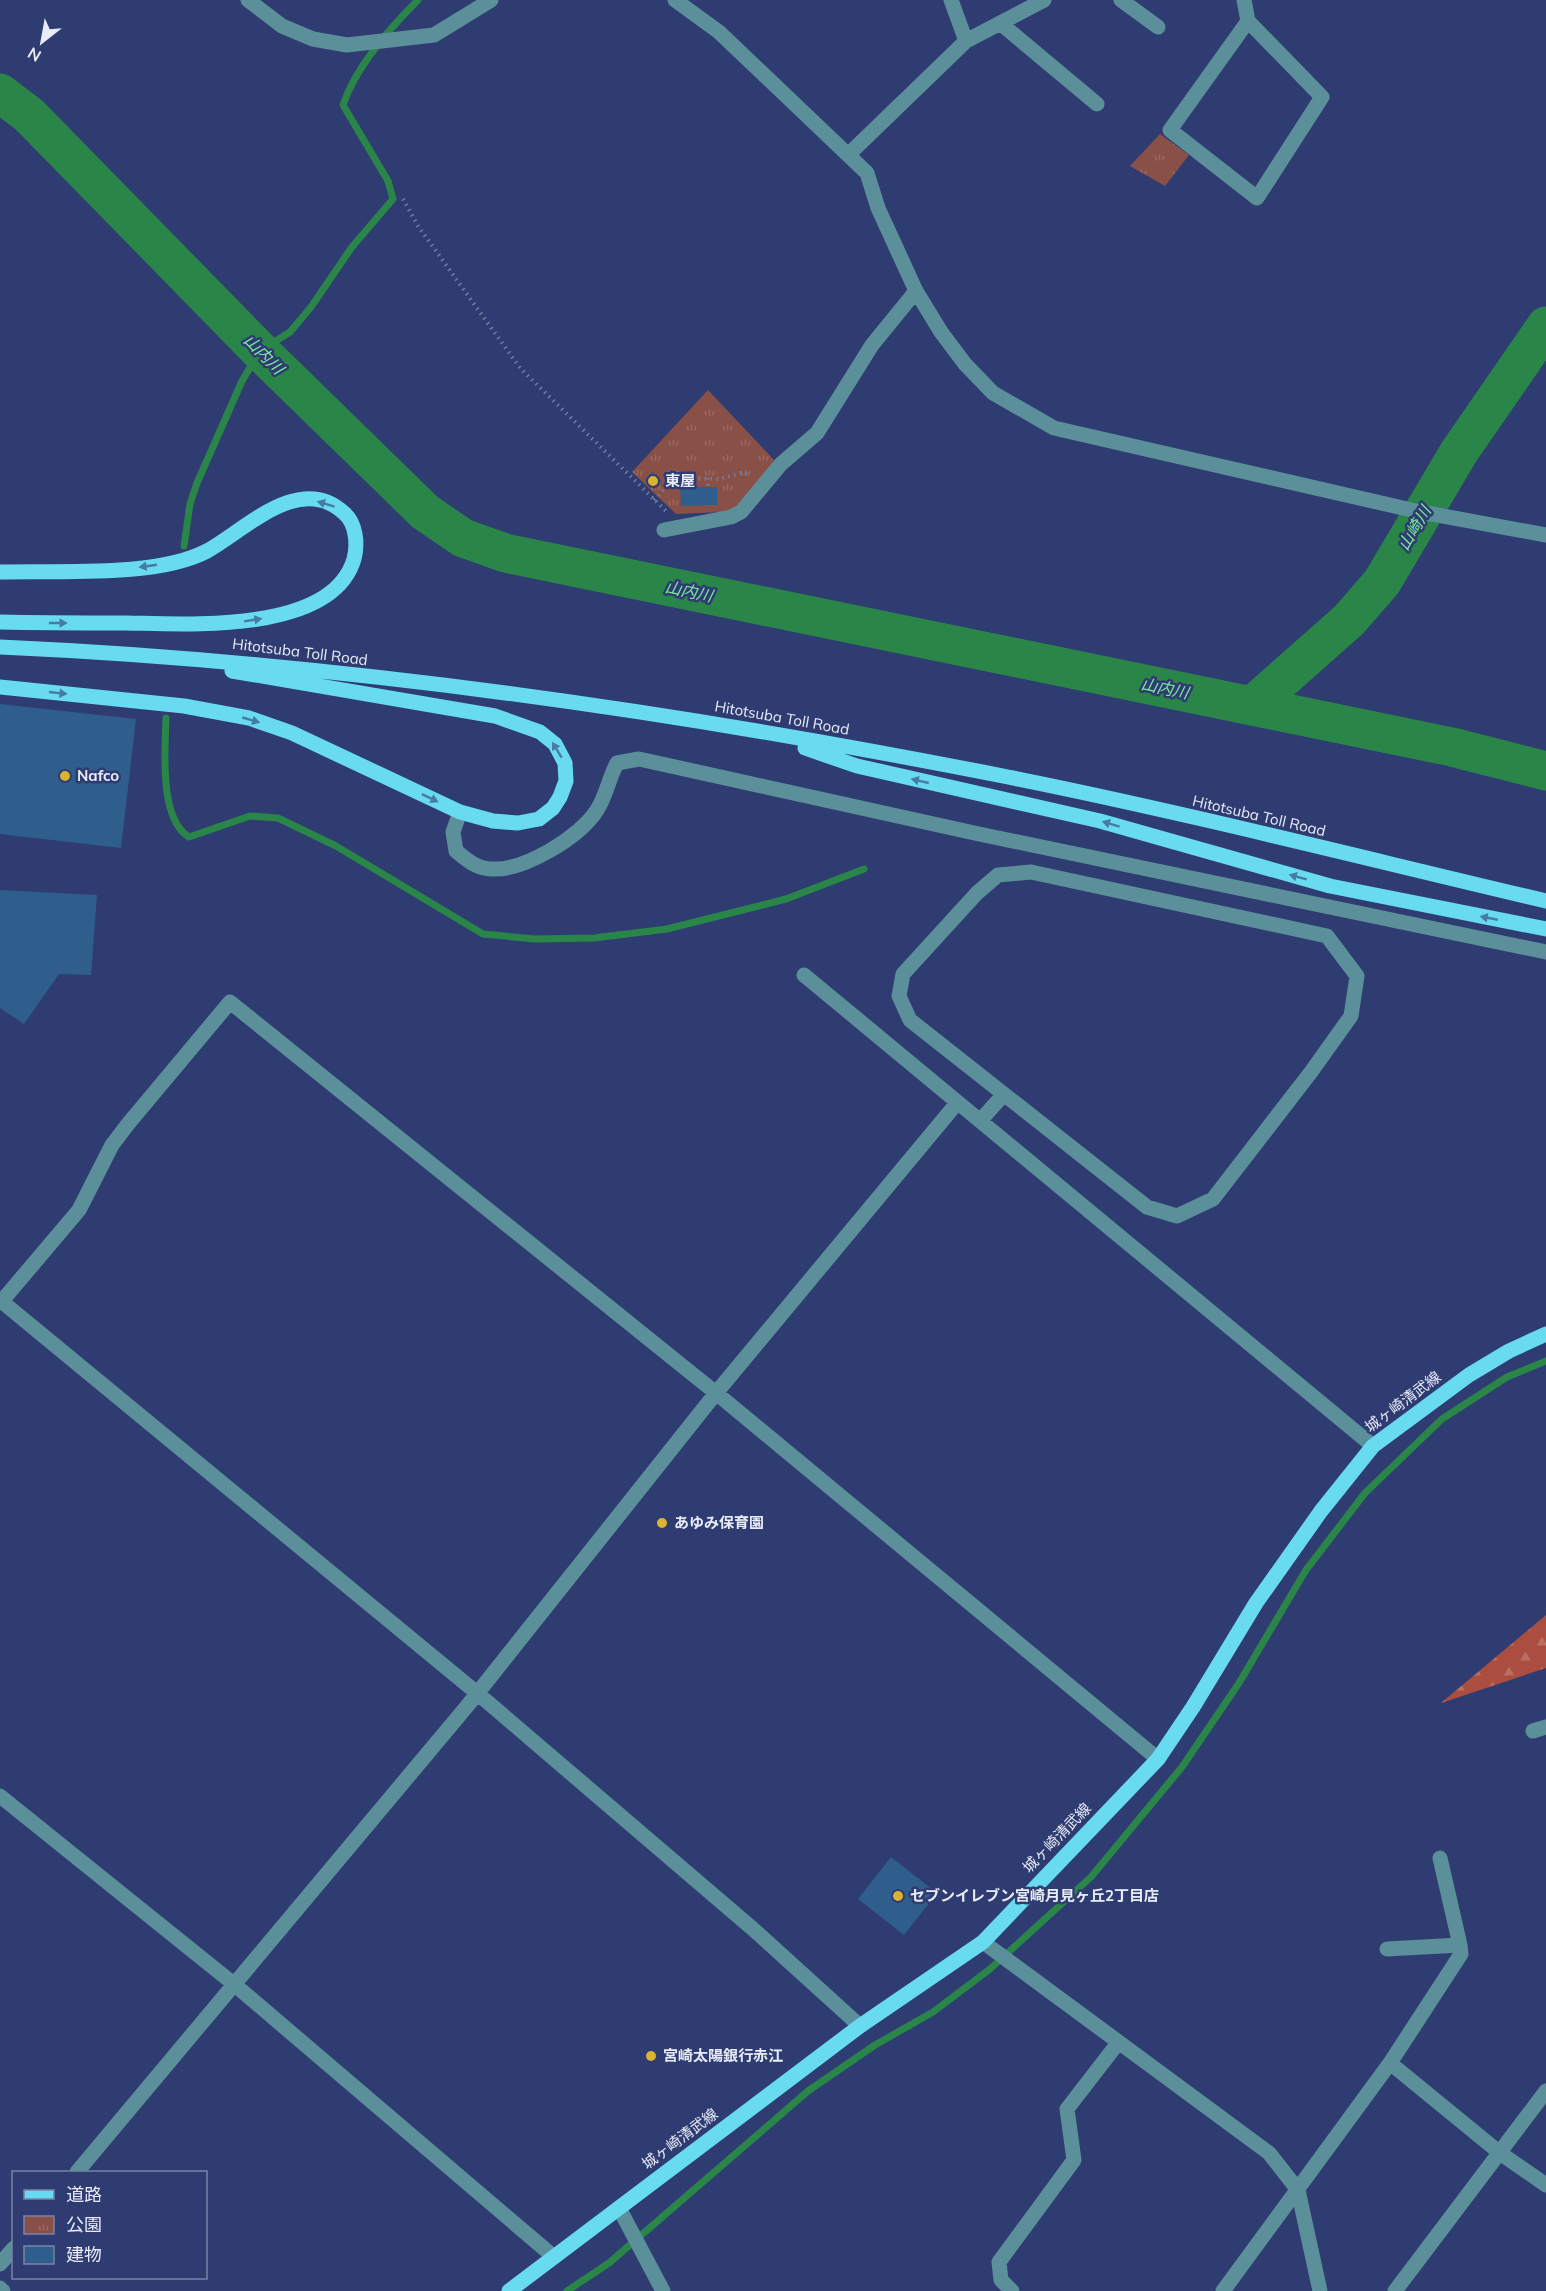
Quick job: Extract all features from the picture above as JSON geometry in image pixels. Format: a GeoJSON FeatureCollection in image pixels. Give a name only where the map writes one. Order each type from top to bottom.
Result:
{"type":"FeatureCollection","features":[{"type":"Feature","properties":{"kind":"main road"},"geometry":{"type":"LineString","coordinates":[[0,572],[112,570],[167,564],[207,551],[269,511],[289,502],[303,500],[329,502],[340,509],[351,519],[356,544],[354,560],[341,582],[327,596],[274,617],[233,624],[0,622]]}},
{"type":"Feature","properties":{"kind":"main road","name":"Hitotsuba Toll Road"},"geometry":{"type":"LineString","coordinates":[[0,647],[137,653],[605,705],[1009,777],[1546,901]]}},
{"type":"Feature","properties":{"kind":"main road"},"geometry":{"type":"LineString","coordinates":[[0,687],[184,706],[249,718],[292,734],[460,812],[501,821],[518,823],[539,819],[553,808],[566,780],[565,763],[555,744],[540,732],[495,716],[137,653]]}},
{"type":"Feature","properties":{"kind":"main road"},"geometry":{"type":"LineString","coordinates":[[766,734],[857,766],[1100,821],[1330,886],[1546,930]]}},
{"type":"Feature","properties":{"kind":"main road","name":"城ヶ崎清武線"},"geometry":{"type":"LineString","coordinates":[[509,2291],[860,2026],[987,1944],[1158,1759],[1256,1603],[1321,1511],[1373,1446],[1469,1375],[1509,1351],[1546,1334]]}},
{"type":"Feature","properties":{"kind":"street"},"geometry":{"type":"LineString","coordinates":[[248,0],[282,26],[313,39],[347,45],[434,35],[491,0]]}},
{"type":"Feature","properties":{"kind":"street"},"geometry":{"type":"LineString","coordinates":[[675,0],[719,32],[867,172],[878,208],[916,291],[953,348],[993,393],[1054,428],[1416,511],[1546,535]]}},
{"type":"Feature","properties":{"kind":"street"},"geometry":{"type":"LineString","coordinates":[[951,0],[966,41]]}},
{"type":"Feature","properties":{"kind":"street"},"geometry":{"type":"LineString","coordinates":[[848,155],[966,41],[1044,0]]}},
{"type":"Feature","properties":{"kind":"street"},"geometry":{"type":"LineString","coordinates":[[1121,0],[1158,27]]}},
{"type":"Feature","properties":{"kind":"street"},"geometry":{"type":"LineString","coordinates":[[1244,0],[1248,21],[1322,97],[1257,198],[1170,130],[1248,21]]}},
{"type":"Feature","properties":{"kind":"street"},"geometry":{"type":"LineString","coordinates":[[1000,22],[1097,104]]}},
{"type":"Feature","properties":{"kind":"street"},"geometry":{"type":"LineString","coordinates":[[664,530],[731,517],[741,512],[781,464],[817,433],[872,345],[916,291]]}},
{"type":"Feature","properties":{"kind":"street"},"geometry":{"type":"LineString","coordinates":[[460,812],[453,832],[456,851],[474,865],[492,870],[530,862],[580,827],[597,809],[607,780],[617,763],[639,759],[980,834],[1546,952]]}},
{"type":"Feature","properties":{"kind":"street"},"geometry":{"type":"LineString","coordinates":[[1031,872],[1328,936],[1358,976],[1352,1016],[1311,1072],[1213,1199],[1177,1216],[1146,1207],[1004,1094],[910,1020],[899,996],[903,974],[977,892],[998,875],[1031,872]]}},
{"type":"Feature","properties":{"kind":"street"},"geometry":{"type":"LineString","coordinates":[[804,975],[1373,1446]]}},
{"type":"Feature","properties":{"kind":"street"},"geometry":{"type":"LineString","coordinates":[[860,2026],[753,1929],[477,1693],[1,1300],[79,1210],[112,1145],[230,1002],[716,1393],[1158,1759]]}},
{"type":"Feature","properties":{"kind":"street"},"geometry":{"type":"LineString","coordinates":[[980,1121],[1004,1094]]}},
{"type":"Feature","properties":{"kind":"street"},"geometry":{"type":"LineString","coordinates":[[78,2171],[477,1693],[716,1393],[957,1103]]}},
{"type":"Feature","properties":{"kind":"street"},"geometry":{"type":"LineString","coordinates":[[0,1796],[235,1985],[554,2257]]}},
{"type":"Feature","properties":{"kind":"street"},"geometry":{"type":"LineString","coordinates":[[1223,2291],[1389,2063],[1461,1954],[1440,1858]]}},
{"type":"Feature","properties":{"kind":"street"},"geometry":{"type":"LineString","coordinates":[[987,1944],[1269,2153],[1298,2190],[1320,2291]]}},
{"type":"Feature","properties":{"kind":"street"},"geometry":{"type":"LineString","coordinates":[[1387,1949],[1460,1945]]}},
{"type":"Feature","properties":{"kind":"street"},"geometry":{"type":"LineString","coordinates":[[1012,2291],[1001,2280],[999,2262],[1074,2160],[1067,2109],[1118,2043]]}},
{"type":"Feature","properties":{"kind":"street"},"geometry":{"type":"LineString","coordinates":[[1389,2063],[1500,2153],[1546,2185]]}},
{"type":"Feature","properties":{"kind":"street"},"geometry":{"type":"LineString","coordinates":[[1395,2291],[1546,2091]]}},
{"type":"Feature","properties":{"kind":"street"},"geometry":{"type":"LineString","coordinates":[[619,2208],[663,2291]]}},
{"type":"Feature","properties":{"kind":"street"},"geometry":{"type":"LineString","coordinates":[[0,2264],[12,2250]]}},
{"type":"Feature","properties":{"kind":"path"},"geometry":{"type":"LineString","coordinates":[[403,199],[418,226],[520,368],[681,526]]}},
{"type":"Feature","properties":{"kind":"path"},"geometry":{"type":"LineString","coordinates":[[654,500],[675,478],[720,479],[741,473],[749,474],[763,486]]}},
{"type":"Feature","properties":{"kind":"path"},"geometry":{"type":"LineString","coordinates":[[690,477],[690,487]]}},
{"type":"Feature","properties":{"kind":"path"},"geometry":{"type":"LineString","coordinates":[[708,478],[708,487]]}},
{"type":"Feature","properties":{"kind":"green space"},"geometry":{"type":"Polygon","coordinates":[[[1160,134],[1189,155],[1165,186],[1130,166],[1160,134]]]}},
{"type":"Feature","properties":{"kind":"green space"},"geometry":{"type":"Polygon","coordinates":[[[708,390],[775,461],[734,509],[722,512],[676,514],[632,472],[708,390]]]}},
{"type":"Feature","properties":{"kind":"green space"},"geometry":{"type":"Polygon","coordinates":[[[1546,1615],[1546,1668],[1441,1703],[1546,1615]]]}},
{"type":"Feature","properties":{"kind":"building","name":"東屋"},"geometry":{"type":"Polygon","coordinates":[[[652,472],[662,481],[655,489],[645,480],[652,472]]]}},
{"type":"Feature","properties":{"kind":"building"},"geometry":{"type":"Polygon","coordinates":[[[680,487],[717,487],[717,505],[681,506],[680,487]]]}},
{"type":"Feature","properties":{"kind":"building","name":"Nafco"},"geometry":{"type":"Polygon","coordinates":[[[0,704],[136,719],[121,848],[0,834],[0,704]]]}},
{"type":"Feature","properties":{"kind":"building"},"geometry":{"type":"Polygon","coordinates":[[[0,890],[97,895],[91,975],[59,974],[24,1024],[0,1008],[0,890]]]}},
{"type":"Feature","properties":{"kind":"building","name":"セブンイレブン宮崎月見ヶ丘2丁目店"},"geometry":{"type":"Polygon","coordinates":[[[891,1857],[937,1893],[904,1935],[858,1899],[891,1857]]]}},
{"type":"Feature","properties":{"kind":"waterway"},"geometry":{"type":"LineString","coordinates":[[184,546],[190,504],[197,483],[242,381],[260,351],[290,332],[311,307],[352,247],[393,199],[388,181],[343,105],[365,62],[418,0]]}},
{"type":"Feature","properties":{"kind":"waterway","name":"山内川"},"geometry":{"type":"LineString","coordinates":[[0,93],[29,115],[260,351],[425,512],[463,538],[505,553],[1452,747],[1546,771]]}},
{"type":"Feature","properties":{"kind":"waterway","name":"山崎川"},"geometry":{"type":"LineString","coordinates":[[1253,705],[1349,620],[1382,582],[1459,452],[1546,326]]}},
{"type":"Feature","properties":{"kind":"waterway"},"geometry":{"type":"LineString","coordinates":[[166,718],[165,765],[168,800],[179,828],[189,837],[250,816],[278,818],[336,846],[483,934],[535,939],[594,938],[667,929],[786,899],[864,869]]}},
{"type":"Feature","properties":{"kind":"waterway"},"geometry":{"type":"LineString","coordinates":[[567,2291],[609,2263],[808,2091],[875,2045],[933,2012],[990,1969],[1091,1877],[1182,1767],[1239,1683],[1306,1570],[1365,1493],[1442,1419],[1507,1377],[1546,1361]]}},
{"type":"Feature","properties":{"kind":"place","name":"東屋"},"geometry":{"type":"Point","coordinates":[653,481]}},
{"type":"Feature","properties":{"kind":"place","name":"Nafco"},"geometry":{"type":"Point","coordinates":[65,776]}},
{"type":"Feature","properties":{"kind":"place","name":"あゆみ保育園"},"geometry":{"type":"Point","coordinates":[662,1523]}},
{"type":"Feature","properties":{"kind":"place","name":"セブンイレブン宮崎月見ヶ丘2丁目店"},"geometry":{"type":"Point","coordinates":[898,1896]}},
{"type":"Feature","properties":{"kind":"place","name":"宮崎太陽銀行赤江"},"geometry":{"type":"Point","coordinates":[651,2056]}}]}
